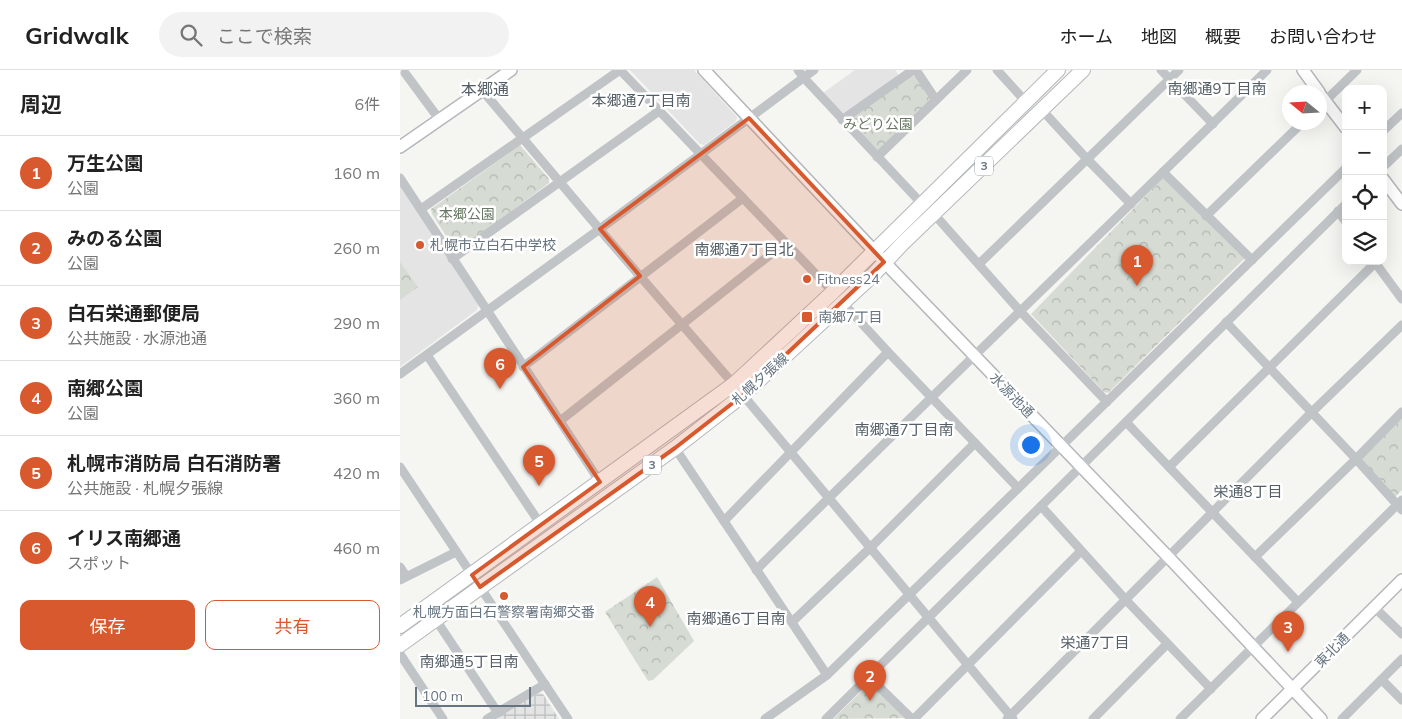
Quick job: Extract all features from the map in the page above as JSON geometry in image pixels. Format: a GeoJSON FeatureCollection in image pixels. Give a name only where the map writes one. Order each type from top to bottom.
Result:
{"type":"FeatureCollection","features":[{"type":"Feature","properties":{"kind":"main road","name":"札幌夕張線"},"geometry":{"type":"LineString","coordinates":[[400,626],[734,384],[833,292],[1058,70]]}},
{"type":"Feature","properties":{"kind":"main road","name":"札幌夕張線"},"geometry":{"type":"LineString","coordinates":[[400,645],[675,448],[743,395],[844,303],[1082,70]]}},
{"type":"Feature","properties":{"kind":"street"},"geometry":{"type":"LineString","coordinates":[[400,147],[511,70]]}},
{"type":"Feature","properties":{"kind":"street"},"geometry":{"type":"LineString","coordinates":[[421,210],[620,70],[833,292]]}},
{"type":"Feature","properties":{"kind":"street","name":"水源池通"},"geometry":{"type":"LineString","coordinates":[[704,70],[884,262],[1321,719]]}},
{"type":"Feature","properties":{"kind":"street"},"geometry":{"type":"LineString","coordinates":[[798,70],[842,120],[922,204]]}},
{"type":"Feature","properties":{"kind":"street"},"geometry":{"type":"LineString","coordinates":[[400,374],[487,312],[814,70]]}},
{"type":"Feature","properties":{"kind":"street"},"geometry":{"type":"LineString","coordinates":[[842,120],[914,70],[936,100]]}},
{"type":"Feature","properties":{"kind":"street"},"geometry":{"type":"LineString","coordinates":[[877,157],[968,70]]}},
{"type":"Feature","properties":{"kind":"street"},"geometry":{"type":"LineString","coordinates":[[997,70],[1026,102]]}},
{"type":"Feature","properties":{"kind":"street"},"geometry":{"type":"LineString","coordinates":[[1161,70],[1213,124]]}},
{"type":"Feature","properties":{"kind":"street"},"geometry":{"type":"LineString","coordinates":[[979,264],[1180,70]]}},
{"type":"Feature","properties":{"kind":"street"},"geometry":{"type":"LineString","coordinates":[[756,570],[1267,70]]}},
{"type":"Feature","properties":{"kind":"street"},"geometry":{"type":"LineString","coordinates":[[1303,70],[1313,85]]}},
{"type":"Feature","properties":{"kind":"street"},"geometry":{"type":"LineString","coordinates":[[1327,93],[1357,70]]}},
{"type":"Feature","properties":{"kind":"street"},"geometry":{"type":"LineString","coordinates":[[404,73],[439,119]]}},
{"type":"Feature","properties":{"kind":"street"},"geometry":{"type":"LineString","coordinates":[[482,90],[734,384],[871,547],[1010,718],[1125,599],[1402,325]]}},
{"type":"Feature","properties":{"kind":"street"},"geometry":{"type":"LineString","coordinates":[[1327,105],[1342,123]]}},
{"type":"Feature","properties":{"kind":"street"},"geometry":{"type":"LineString","coordinates":[[1042,110],[1131,204]]}},
{"type":"Feature","properties":{"kind":"street"},"geometry":{"type":"LineString","coordinates":[[452,259],[561,183],[659,111]]}},
{"type":"Feature","properties":{"kind":"street"},"geometry":{"type":"LineString","coordinates":[[1384,130],[1402,112]]}},
{"type":"Feature","properties":{"kind":"street"},"geometry":{"type":"LineString","coordinates":[[1206,216],[1295,130]]}},
{"type":"Feature","properties":{"kind":"street"},"geometry":{"type":"LineString","coordinates":[[1387,163],[1402,149]]}},
{"type":"Feature","properties":{"kind":"street"},"geometry":{"type":"LineString","coordinates":[[1163,172],[1252,260]]}},
{"type":"Feature","properties":{"kind":"street"},"geometry":{"type":"LineString","coordinates":[[765,719],[827,675],[913,599],[1018,488],[1065,450],[1107,402],[1342,172]]}},
{"type":"Feature","properties":{"kind":"street"},"geometry":{"type":"LineString","coordinates":[[400,178],[600,482]]}},
{"type":"Feature","properties":{"kind":"street"},"geometry":{"type":"LineString","coordinates":[[1387,184],[1402,204]]}},
{"type":"Feature","properties":{"kind":"street"},"geometry":{"type":"LineString","coordinates":[[523,367],[742,198]]}},
{"type":"Feature","properties":{"kind":"street"},"geometry":{"type":"LineString","coordinates":[[826,719],[1079,466],[1126,422],[1342,208]]}},
{"type":"Feature","properties":{"kind":"street"},"geometry":{"type":"LineString","coordinates":[[1338,212],[1344,220]]}},
{"type":"Feature","properties":{"kind":"street"},"geometry":{"type":"LineString","coordinates":[[934,214],[1020,311],[1107,402]]}},
{"type":"Feature","properties":{"kind":"street"},"geometry":{"type":"LineString","coordinates":[[560,421],[785,243]]}},
{"type":"Feature","properties":{"kind":"street"},"geometry":{"type":"LineString","coordinates":[[1169,467],[1371,265]]}},
{"type":"Feature","properties":{"kind":"street"},"geometry":{"type":"LineString","coordinates":[[1376,265],[1402,299]]}},
{"type":"Feature","properties":{"kind":"street"},"geometry":{"type":"LineString","coordinates":[[844,303],[888,352],[1018,488]]}},
{"type":"Feature","properties":{"kind":"street"},"geometry":{"type":"LineString","coordinates":[[1180,719],[1298,602],[1400,505],[1226,322]]}},
{"type":"Feature","properties":{"kind":"street"},"geometry":{"type":"LineString","coordinates":[[724,521],[888,352]]}},
{"type":"Feature","properties":{"kind":"street"},"geometry":{"type":"LineString","coordinates":[[427,355],[541,525]]}},
{"type":"Feature","properties":{"kind":"street"},"geometry":{"type":"LineString","coordinates":[[1255,558],[1402,412]]}},
{"type":"Feature","properties":{"kind":"street"},"geometry":{"type":"LineString","coordinates":[[1126,422],[1298,602]]}},
{"type":"Feature","properties":{"kind":"street"},"geometry":{"type":"LineString","coordinates":[[792,622],[871,547],[975,443]]}},
{"type":"Feature","properties":{"kind":"street"},"geometry":{"type":"LineString","coordinates":[[675,448],[827,675]]}},
{"type":"Feature","properties":{"kind":"street"},"geometry":{"type":"LineString","coordinates":[[400,467],[568,719]]}},
{"type":"Feature","properties":{"kind":"street"},"geometry":{"type":"LineString","coordinates":[[1041,506],[1125,599],[1211,689]]}},
{"type":"Feature","properties":{"kind":"street"},"geometry":{"type":"LineString","coordinates":[[870,677],[913,719],[1081,551]]}},
{"type":"Feature","properties":{"kind":"street"},"geometry":{"type":"LineString","coordinates":[[400,567],[403,578],[456,552]]}},
{"type":"Feature","properties":{"kind":"street","name":"東北通"},"geometry":{"type":"LineString","coordinates":[[1262,719],[1402,580]]}},
{"type":"Feature","properties":{"kind":"street"},"geometry":{"type":"LineString","coordinates":[[1375,608],[1402,634]]}},
{"type":"Feature","properties":{"kind":"street"},"geometry":{"type":"LineString","coordinates":[[436,620],[498,713]]}},
{"type":"Feature","properties":{"kind":"street"},"geometry":{"type":"LineString","coordinates":[[1092,719],[1167,644]]}},
{"type":"Feature","properties":{"kind":"street"},"geometry":{"type":"LineString","coordinates":[[400,654],[443,719]]}},
{"type":"Feature","properties":{"kind":"street"},"geometry":{"type":"LineString","coordinates":[[1342,719],[1402,659]]}},
{"type":"Feature","properties":{"kind":"street"},"geometry":{"type":"LineString","coordinates":[[1382,680],[1402,700]]}},
{"type":"Feature","properties":{"kind":"street"},"geometry":{"type":"LineString","coordinates":[[487,719],[545,684]]}},
{"type":"Feature","properties":{"kind":"highlighted area"},"geometry":{"type":"Polygon","coordinates":[[[749,118],[884,262],[743,395],[675,448],[480,587],[472,575],[600,482],[523,367],[640,276],[600,229],[749,118]]]}},
{"type":"Feature","properties":{"kind":"shaded area"},"geometry":{"type":"Polygon","coordinates":[[[630,70],[694,70],[737,117],[736,121],[704,145],[700,144],[630,70]]]}},
{"type":"Feature","properties":{"kind":"shaded area"},"geometry":{"type":"Polygon","coordinates":[[[855,70],[895,70],[900,77],[845,115],[823,93],[855,70]]]}},
{"type":"Feature","properties":{"kind":"shaded area","name":"札幌市立白石中学校"},"geometry":{"type":"Polygon","coordinates":[[[400,185],[478,305],[477,310],[400,367],[400,185]]]}},
{"type":"Feature","properties":{"kind":"shaded area"},"geometry":{"type":"Polygon","coordinates":[[[539,693],[543,694],[559,719],[493,719],[539,693]]]}},
{"type":"Feature","properties":{"kind":"green space","name":"みどり公園"},"geometry":{"type":"Polygon","coordinates":[[[911,75],[915,76],[930,98],[929,102],[879,150],[873,150],[847,122],[911,75]]]}},
{"type":"Feature","properties":{"kind":"green space","name":"本郷公園"},"geometry":{"type":"Polygon","coordinates":[[[520,145],[549,179],[549,183],[458,251],[455,250],[432,214],[431,209],[520,145]]]}},
{"type":"Feature","properties":{"kind":"green space"},"geometry":{"type":"Polygon","coordinates":[[[1163,178],[1245,258],[1108,393],[1104,392],[1031,314],[1163,178]]]}},
{"type":"Feature","properties":{"kind":"green space"},"geometry":{"type":"Polygon","coordinates":[[[400,262],[418,287],[400,300],[400,262]]]}},
{"type":"Feature","properties":{"kind":"green space"},"geometry":{"type":"Polygon","coordinates":[[[1402,415],[1402,490],[1395,497],[1362,461],[1362,458],[1402,415]]]}},
{"type":"Feature","properties":{"kind":"green space"},"geometry":{"type":"Polygon","coordinates":[[[657,577],[694,641],[653,680],[648,681],[605,612],[657,577]]]}},
{"type":"Feature","properties":{"kind":"green space"},"geometry":{"type":"Polygon","coordinates":[[[870,683],[906,718],[833,719],[870,683]]]}},
{"type":"Feature","properties":{"kind":"place","name":"札幌市立白石中学校"},"geometry":{"type":"Point","coordinates":[420,245]}},
{"type":"Feature","properties":{"kind":"place","name":"Fitness24"},"geometry":{"type":"Point","coordinates":[807,279]}},
{"type":"Feature","properties":{"kind":"place","name":"万生公園"},"geometry":{"type":"Point","coordinates":[1137,286]}},
{"type":"Feature","properties":{"kind":"place","name":"南郷7丁目"},"geometry":{"type":"Point","coordinates":[807,317]}},
{"type":"Feature","properties":{"kind":"place","name":"イリス南郷通"},"geometry":{"type":"Point","coordinates":[500,389]}},
{"type":"Feature","properties":{"kind":"place","name":"札幌市消防局 白石消防署"},"geometry":{"type":"Point","coordinates":[539,486]}},
{"type":"Feature","properties":{"kind":"place","name":"札幌方面白石警察署南郷交番"},"geometry":{"type":"Point","coordinates":[504,596]}},
{"type":"Feature","properties":{"kind":"place","name":"南郷公園"},"geometry":{"type":"Point","coordinates":[650,627]}},
{"type":"Feature","properties":{"kind":"place","name":"白石栄通郵便局"},"geometry":{"type":"Point","coordinates":[1288,652]}},
{"type":"Feature","properties":{"kind":"place","name":"みのる公園"},"geometry":{"type":"Point","coordinates":[870,701]}},
{"type":"Feature","properties":{"kind":"district","name":"本郷通"},"geometry":{"type":"Point","coordinates":[485,89]}},
{"type":"Feature","properties":{"kind":"district","name":"南郷通9丁目南"},"geometry":{"type":"Point","coordinates":[1217,89]}},
{"type":"Feature","properties":{"kind":"district","name":"本郷通7丁目南"},"geometry":{"type":"Point","coordinates":[641,101]}},
{"type":"Feature","properties":{"kind":"district","name":"南郷通7丁目北"},"geometry":{"type":"Point","coordinates":[744,250]}},
{"type":"Feature","properties":{"kind":"district","name":"南郷通7丁目南"},"geometry":{"type":"Point","coordinates":[904,430]}},
{"type":"Feature","properties":{"kind":"district","name":"栄通8丁目"},"geometry":{"type":"Point","coordinates":[1248,492]}},
{"type":"Feature","properties":{"kind":"district","name":"南郷通6丁目南"},"geometry":{"type":"Point","coordinates":[736,619]}},
{"type":"Feature","properties":{"kind":"district","name":"栄通7丁目"},"geometry":{"type":"Point","coordinates":[1095,643]}},
{"type":"Feature","properties":{"kind":"district","name":"南郷通5丁目南"},"geometry":{"type":"Point","coordinates":[469,662]}}]}
